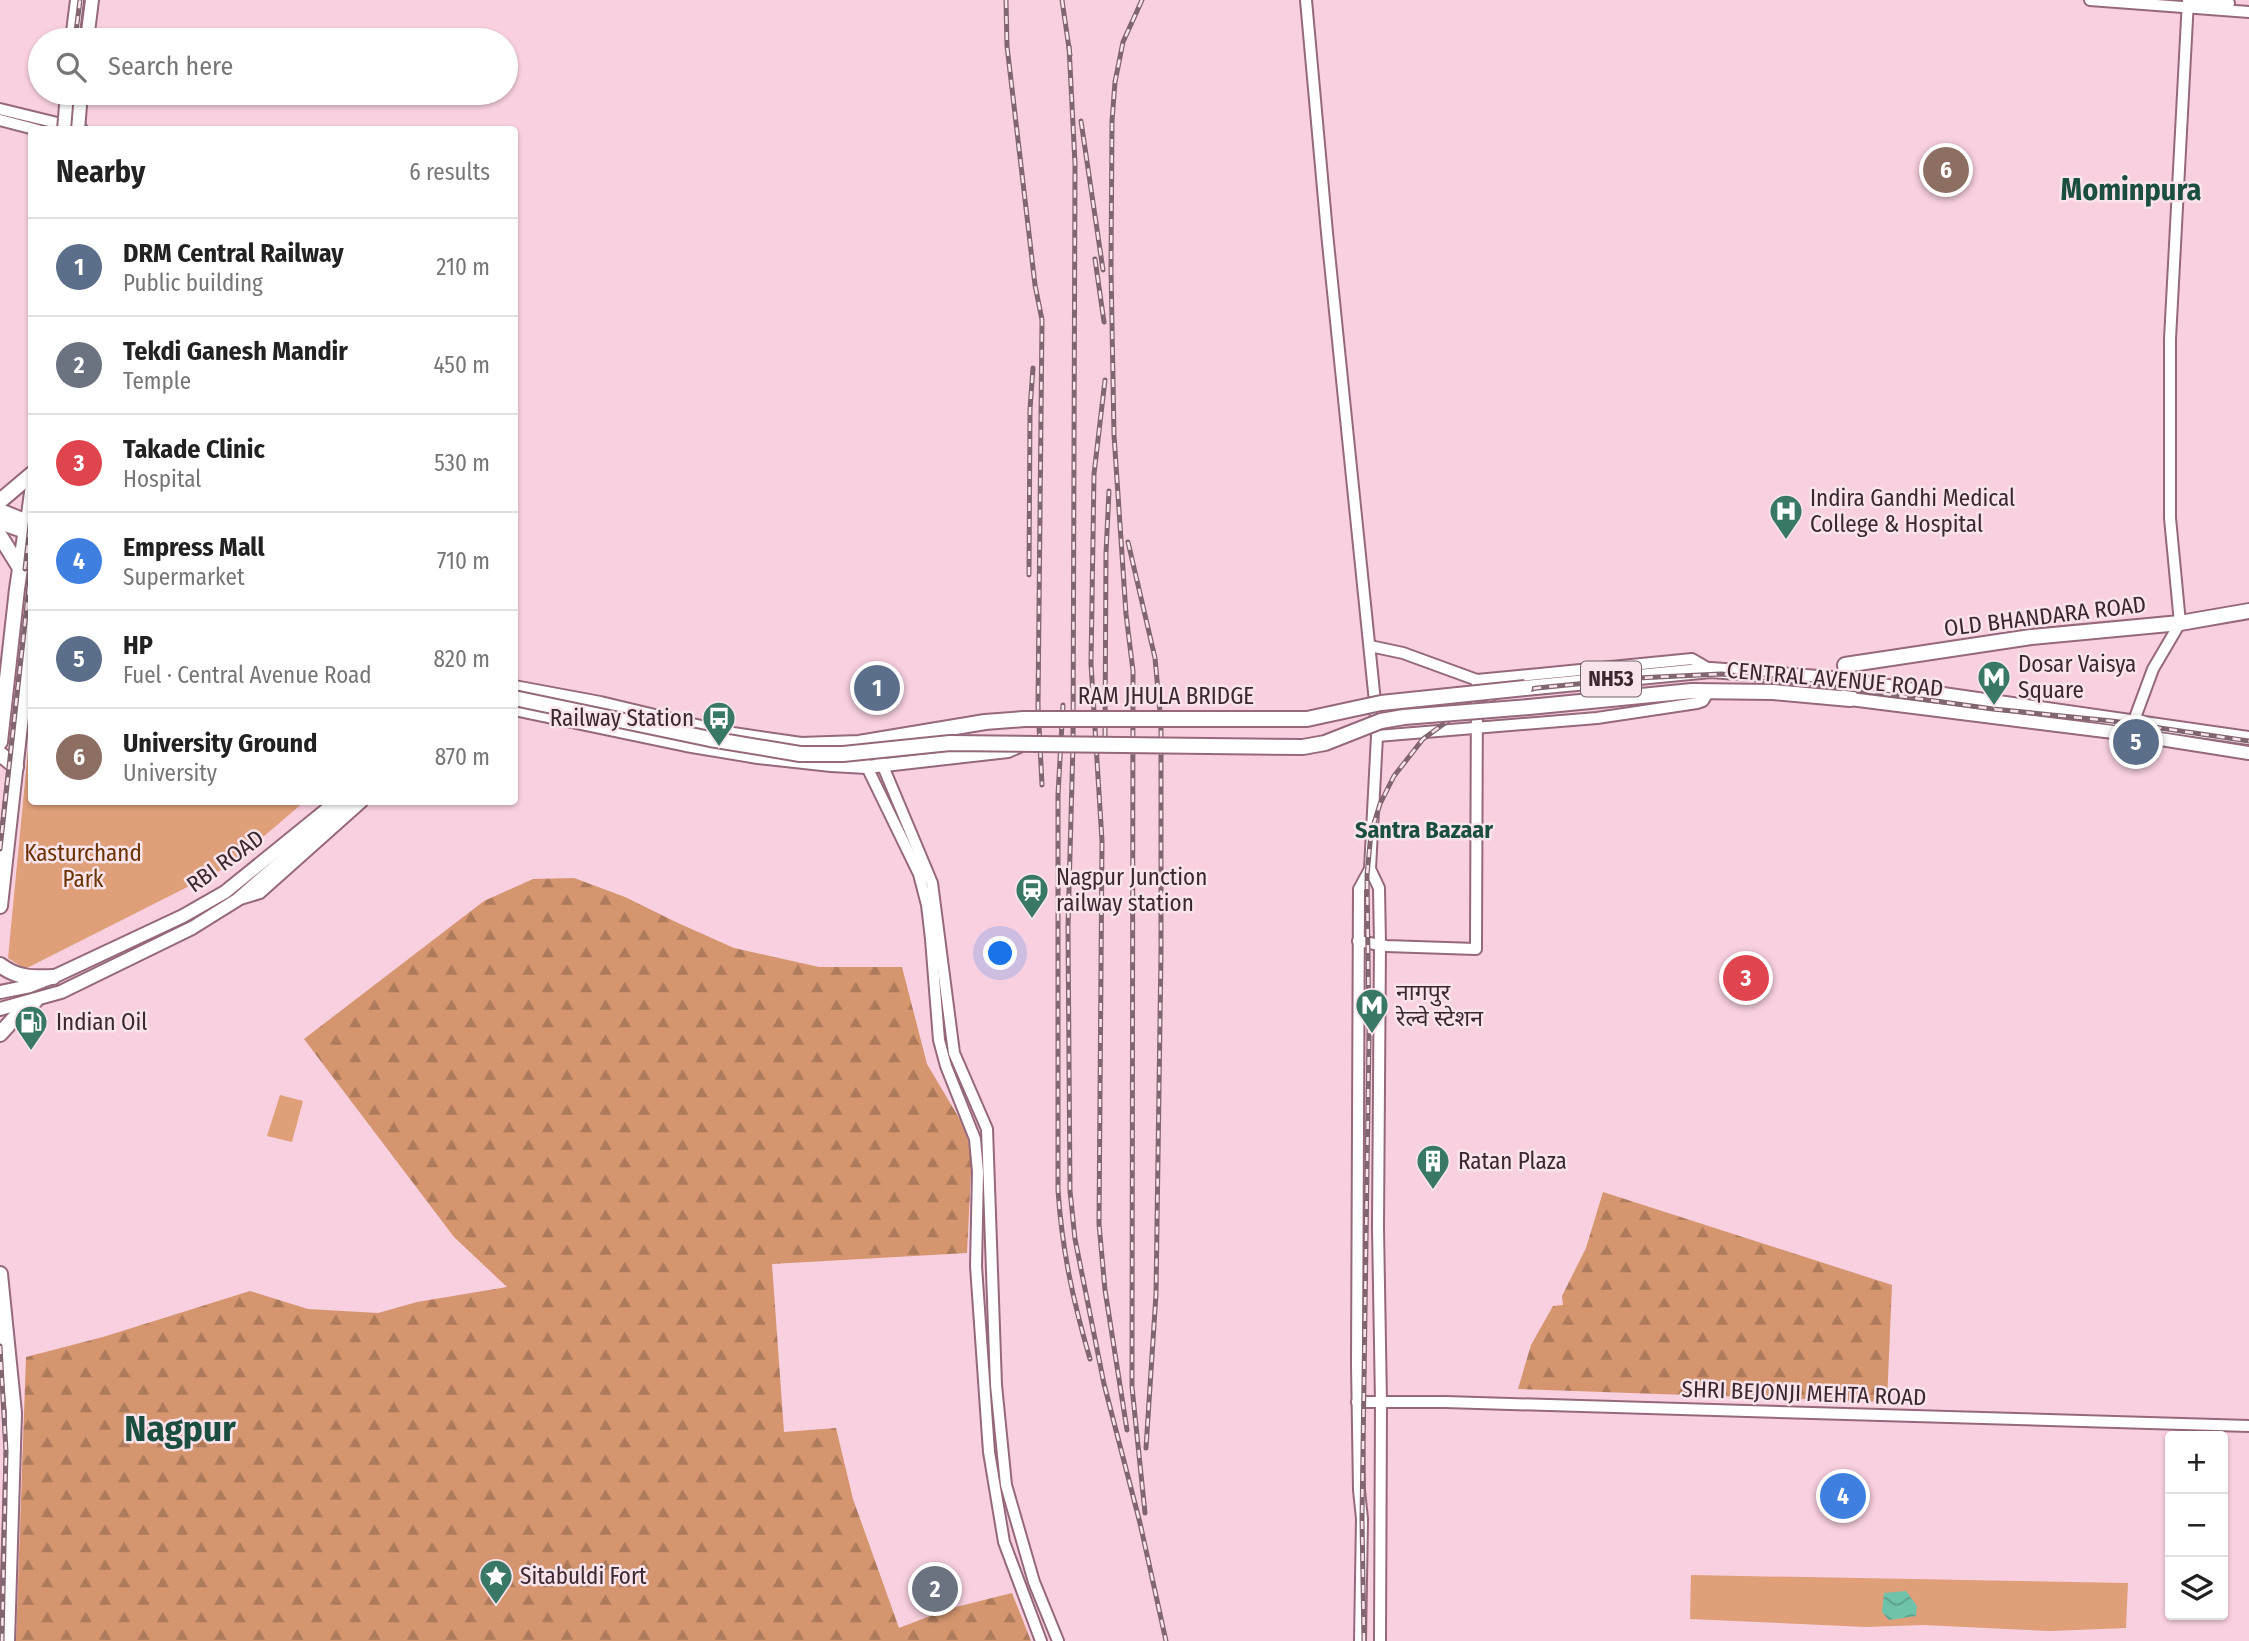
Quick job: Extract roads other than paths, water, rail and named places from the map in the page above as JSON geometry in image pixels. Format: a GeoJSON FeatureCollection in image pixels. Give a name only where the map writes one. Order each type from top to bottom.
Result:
{"type":"FeatureCollection","features":[{"type":"Feature","properties":{"kind":"highway"},"geometry":{"type":"LineString","coordinates":[[0,501],[28,477]]}},
{"type":"Feature","properties":{"kind":"highway"},"geometry":{"type":"LineString","coordinates":[[0,511],[28,527]]}},
{"type":"Feature","properties":{"kind":"highway"},"geometry":{"type":"LineString","coordinates":[[0,522],[28,528]]}},
{"type":"Feature","properties":{"kind":"highway"},"geometry":{"type":"LineString","coordinates":[[0,742],[20,568],[28,532]]}},
{"type":"Feature","properties":{"kind":"highway"},"geometry":{"type":"LineString","coordinates":[[0,536],[20,568]]}},
{"type":"Feature","properties":{"kind":"highway","name":"OLD BHANDARA ROAD"},"geometry":{"type":"LineString","coordinates":[[1846,672],[2031,637],[2180,623],[2249,611]]}},
{"type":"Feature","properties":{"kind":"highway"},"geometry":{"type":"LineString","coordinates":[[0,906],[28,655]]}},
{"type":"Feature","properties":{"kind":"highway","name":"NH53"},"geometry":{"type":"LineString","coordinates":[[1704,671],[1846,672]]}},
{"type":"Feature","properties":{"kind":"highway","name":"RAM JHULA BRIDGE"},"geometry":{"type":"LineString","coordinates":[[518,689],[600,704],[726,734],[801,745],[859,743],[985,722],[1024,719],[1307,719],[1381,704],[1704,671]]}},
{"type":"Feature","properties":{"kind":"highway"},"geometry":{"type":"LineString","coordinates":[[1846,672],[1850,699]]}},
{"type":"Feature","properties":{"kind":"highway","name":"RAM JHULA BRIDGE"},"geometry":{"type":"LineString","coordinates":[[518,699],[710,739],[800,754],[843,754],[950,743],[1303,747],[1325,743],[1381,721],[1404,717],[1709,691]]}},
{"type":"Feature","properties":{"kind":"highway","name":"CENTRAL AVENUE ROAD"},"geometry":{"type":"LineString","coordinates":[[1709,691],[1773,692],[1850,699]]}},
{"type":"Feature","properties":{"kind":"highway"},"geometry":{"type":"LineString","coordinates":[[0,754],[16,767]]}},
{"type":"Feature","properties":{"kind":"highway"},"geometry":{"type":"LineString","coordinates":[[0,965],[13,975],[53,977]]}},
{"type":"Feature","properties":{"kind":"highway"},"geometry":{"type":"LineString","coordinates":[[0,1034],[20,1012],[35,1001]]}},
{"type":"Feature","properties":{"kind":"highway"},"geometry":{"type":"LineString","coordinates":[[0,1274],[14,1413],[7,1641]]}},
{"type":"Feature","properties":{"kind":"main road"},"geometry":{"type":"LineString","coordinates":[[72,28],[75,0]]}},
{"type":"Feature","properties":{"kind":"main road"},"geometry":{"type":"LineString","coordinates":[[90,28],[94,0]]}},
{"type":"Feature","properties":{"kind":"main road"},"geometry":{"type":"LineString","coordinates":[[1306,0],[1325,220],[1377,736],[1370,869],[1359,889],[1358,941],[1357,1402],[1362,1519],[1360,1641]]}},
{"type":"Feature","properties":{"kind":"main road"},"geometry":{"type":"LineString","coordinates":[[2090,0],[2249,5]]}},
{"type":"Feature","properties":{"kind":"main road"},"geometry":{"type":"LineString","coordinates":[[2191,3],[2249,12]]}},
{"type":"Feature","properties":{"kind":"main road"},"geometry":{"type":"LineString","coordinates":[[2129,734],[2153,669],[2180,623],[2169,517],[2170,339],[2191,3]]}},
{"type":"Feature","properties":{"kind":"main road"},"geometry":{"type":"LineString","coordinates":[[62,126],[65,105]]}},
{"type":"Feature","properties":{"kind":"main road"},"geometry":{"type":"LineString","coordinates":[[81,126],[83,105]]}},
{"type":"Feature","properties":{"kind":"main road"},"geometry":{"type":"LineString","coordinates":[[0,109],[55,126]]}},
{"type":"Feature","properties":{"kind":"main road"},"geometry":{"type":"LineString","coordinates":[[0,120],[28,127]]}},
{"type":"Feature","properties":{"kind":"main road"},"geometry":{"type":"LineString","coordinates":[[1370,646],[1403,653],[1476,680],[1692,659],[1704,671]]}},
{"type":"Feature","properties":{"kind":"main road","name":"CENTRAL AVENUE ROAD"},"geometry":{"type":"LineString","coordinates":[[1846,672],[2135,722],[2249,738]]}},
{"type":"Feature","properties":{"kind":"main road"},"geometry":{"type":"LineString","coordinates":[[1358,941],[1476,949],[1476,680]]}},
{"type":"Feature","properties":{"kind":"main road"},"geometry":{"type":"LineString","coordinates":[[1377,736],[1597,718],[1703,701],[1709,691]]}},
{"type":"Feature","properties":{"kind":"main road","name":"CENTRAL AVENUE ROAD"},"geometry":{"type":"LineString","coordinates":[[1850,699],[2129,734],[2249,753]]}},
{"type":"Feature","properties":{"kind":"main road"},"geometry":{"type":"LineString","coordinates":[[518,710],[686,745],[870,773],[909,762],[1008,751],[1029,742]]}},
{"type":"Feature","properties":{"kind":"main road"},"geometry":{"type":"LineString","coordinates":[[874,740],[932,883],[954,1053],[987,1129],[996,1385],[1006,1485],[1034,1582],[1058,1641]]}},
{"type":"Feature","properties":{"kind":"main road"},"geometry":{"type":"LineString","coordinates":[[859,743],[870,773],[919,874],[927,905],[939,1040],[946,1066],[975,1139],[978,1172],[975,1228],[977,1290],[989,1452],[1004,1542],[1041,1641]]}},
{"type":"Feature","properties":{"kind":"main road","name":"RBI ROAD"},"geometry":{"type":"LineString","coordinates":[[0,992],[30,986],[53,977],[183,916],[225,892],[332,805]]}},
{"type":"Feature","properties":{"kind":"main road"},"geometry":{"type":"LineString","coordinates":[[0,1009],[61,992],[192,928],[237,900],[346,805]]}},
{"type":"Feature","properties":{"kind":"main road"},"geometry":{"type":"LineString","coordinates":[[237,900],[260,893],[359,805]]}},
{"type":"Feature","properties":{"kind":"main road"},"geometry":{"type":"LineString","coordinates":[[1370,869],[1379,888],[1380,944],[1380,1641]]}},
{"type":"Feature","properties":{"kind":"main road","name":"SHRI BEJONJI MEHTA ROAD"},"geometry":{"type":"LineString","coordinates":[[1357,1402],[1445,1402],[2249,1426]]}},
{"type":"Feature","properties":{"kind":"main road"},"geometry":{"type":"LineString","coordinates":[[1360,1538],[1381,1538]]}},
{"type":"Feature","properties":{"kind":"water"},"geometry":{"type":"Polygon","coordinates":[[[1906,1591],[1917,1606],[1916,1616],[1889,1620],[1882,1612],[1884,1593],[1906,1591]]]}},
{"type":"Feature","properties":{"kind":"railway"},"geometry":{"type":"LineString","coordinates":[[76,28],[80,0]]}},
{"type":"Feature","properties":{"kind":"railway"},"geometry":{"type":"LineString","coordinates":[[1006,0],[1007,46],[1035,285],[1042,320],[1038,706],[1042,785]]}},
{"type":"Feature","properties":{"kind":"railway"},"geometry":{"type":"LineString","coordinates":[[1062,0],[1070,55]]}},
{"type":"Feature","properties":{"kind":"railway"},"geometry":{"type":"LineString","coordinates":[[1142,0],[1123,42],[1115,82],[1112,121],[1111,269],[1114,435],[1126,614],[1133,671],[1132,1387],[1145,1513]]}},
{"type":"Feature","properties":{"kind":"railway"},"geometry":{"type":"LineString","coordinates":[[1069,46],[1075,164],[1073,744],[1068,927],[1070,1191],[1075,1239],[1104,1384],[1140,1523],[1166,1641]]}},
{"type":"Feature","properties":{"kind":"railway"},"geometry":{"type":"LineString","coordinates":[[72,126],[74,105]]}},
{"type":"Feature","properties":{"kind":"railway"},"geometry":{"type":"LineString","coordinates":[[1081,121],[1103,270]]}},
{"type":"Feature","properties":{"kind":"railway"},"geometry":{"type":"LineString","coordinates":[[1095,259],[1104,322]]}},
{"type":"Feature","properties":{"kind":"railway"},"geometry":{"type":"LineString","coordinates":[[1029,575],[1030,409],[1033,368]]}},
{"type":"Feature","properties":{"kind":"railway"},"geometry":{"type":"LineString","coordinates":[[1105,380],[1094,474],[1091,664],[1102,841],[1099,1224],[1105,1290],[1127,1430]]}},
{"type":"Feature","properties":{"kind":"railway"},"geometry":{"type":"LineString","coordinates":[[1105,736],[1109,491]]}},
{"type":"Feature","properties":{"kind":"railway"},"geometry":{"type":"LineString","coordinates":[[1128,542],[1155,658],[1161,723],[1156,1294],[1146,1448]]}},
{"type":"Feature","properties":{"kind":"railway"},"geometry":{"type":"LineString","coordinates":[[25,569],[28,543]]}},
{"type":"Feature","properties":{"kind":"railway"},"geometry":{"type":"LineString","coordinates":[[0,849],[28,595]]}},
{"type":"Feature","properties":{"kind":"railway"},"geometry":{"type":"LineString","coordinates":[[1364,1641],[1362,1519],[1369,1035],[1367,875],[1371,833],[1380,804],[1394,776],[1423,739],[1460,712],[1503,695],[1537,688],[1637,678],[1721,674],[1785,680],[1993,709],[2112,721],[2249,741]]}},
{"type":"Feature","properties":{"kind":"railway"},"geometry":{"type":"LineString","coordinates":[[1063,705],[1058,795],[1058,1190],[1069,1275],[1090,1359]]}},
{"type":"Feature","properties":{"kind":"railway"},"geometry":{"type":"LineString","coordinates":[[0,1346],[6,1451],[2,1641]]}},
{"type":"Feature","properties":{"kind":"place","name":"University Ground"},"geometry":{"type":"Point","coordinates":[1946,170]}},
{"type":"Feature","properties":{"kind":"place","name":"Indira Gandhi Medical College & Hospital"},"geometry":{"type":"Point","coordinates":[1786,541]}},
{"type":"Feature","properties":{"kind":"place","name":"DRM Central Railway"},"geometry":{"type":"Point","coordinates":[877,688]}},
{"type":"Feature","properties":{"kind":"place","name":"Dosar Vaisya Square"},"geometry":{"type":"Point","coordinates":[1994,707]}},
{"type":"Feature","properties":{"kind":"place","name":"HP"},"geometry":{"type":"Point","coordinates":[2136,742]}},
{"type":"Feature","properties":{"kind":"place","name":"Railway Station"},"geometry":{"type":"Point","coordinates":[719,748]}},
{"type":"Feature","properties":{"kind":"place","name":"Nagpur Junction railway station"},"geometry":{"type":"Point","coordinates":[1032,920]}},
{"type":"Feature","properties":{"kind":"place","name":"Takade Clinic"},"geometry":{"type":"Point","coordinates":[1746,978]}},
{"type":"Feature","properties":{"kind":"place","name":"नागपुर रेल्वे स्टेशन"},"geometry":{"type":"Point","coordinates":[1372,1035]}},
{"type":"Feature","properties":{"kind":"place","name":"Indian Oil"},"geometry":{"type":"Point","coordinates":[31,1052]}},
{"type":"Feature","properties":{"kind":"place","name":"Ratan Plaza"},"geometry":{"type":"Point","coordinates":[1433,1191]}},
{"type":"Feature","properties":{"kind":"place","name":"Empress Mall"},"geometry":{"type":"Point","coordinates":[1843,1496]}},
{"type":"Feature","properties":{"kind":"place","name":"Tekdi Ganesh Mandir"},"geometry":{"type":"Point","coordinates":[935,1589]}},
{"type":"Feature","properties":{"kind":"place","name":"Sitabuldi Fort"},"geometry":{"type":"Point","coordinates":[496,1606]}},
{"type":"Feature","properties":{"kind":"district","name":"Mominpura"},"geometry":{"type":"Point","coordinates":[2131,190]}},
{"type":"Feature","properties":{"kind":"district","name":"Santra Bazaar"},"geometry":{"type":"Point","coordinates":[1424,830]}},
{"type":"Feature","properties":{"kind":"district","name":"Nagpur"},"geometry":{"type":"Point","coordinates":[180,1428]}},
{"type":"Feature","properties":{"kind":"park label","name":"Kasturchand Park"},"geometry":{"type":"Point","coordinates":[83,866]}}]}
